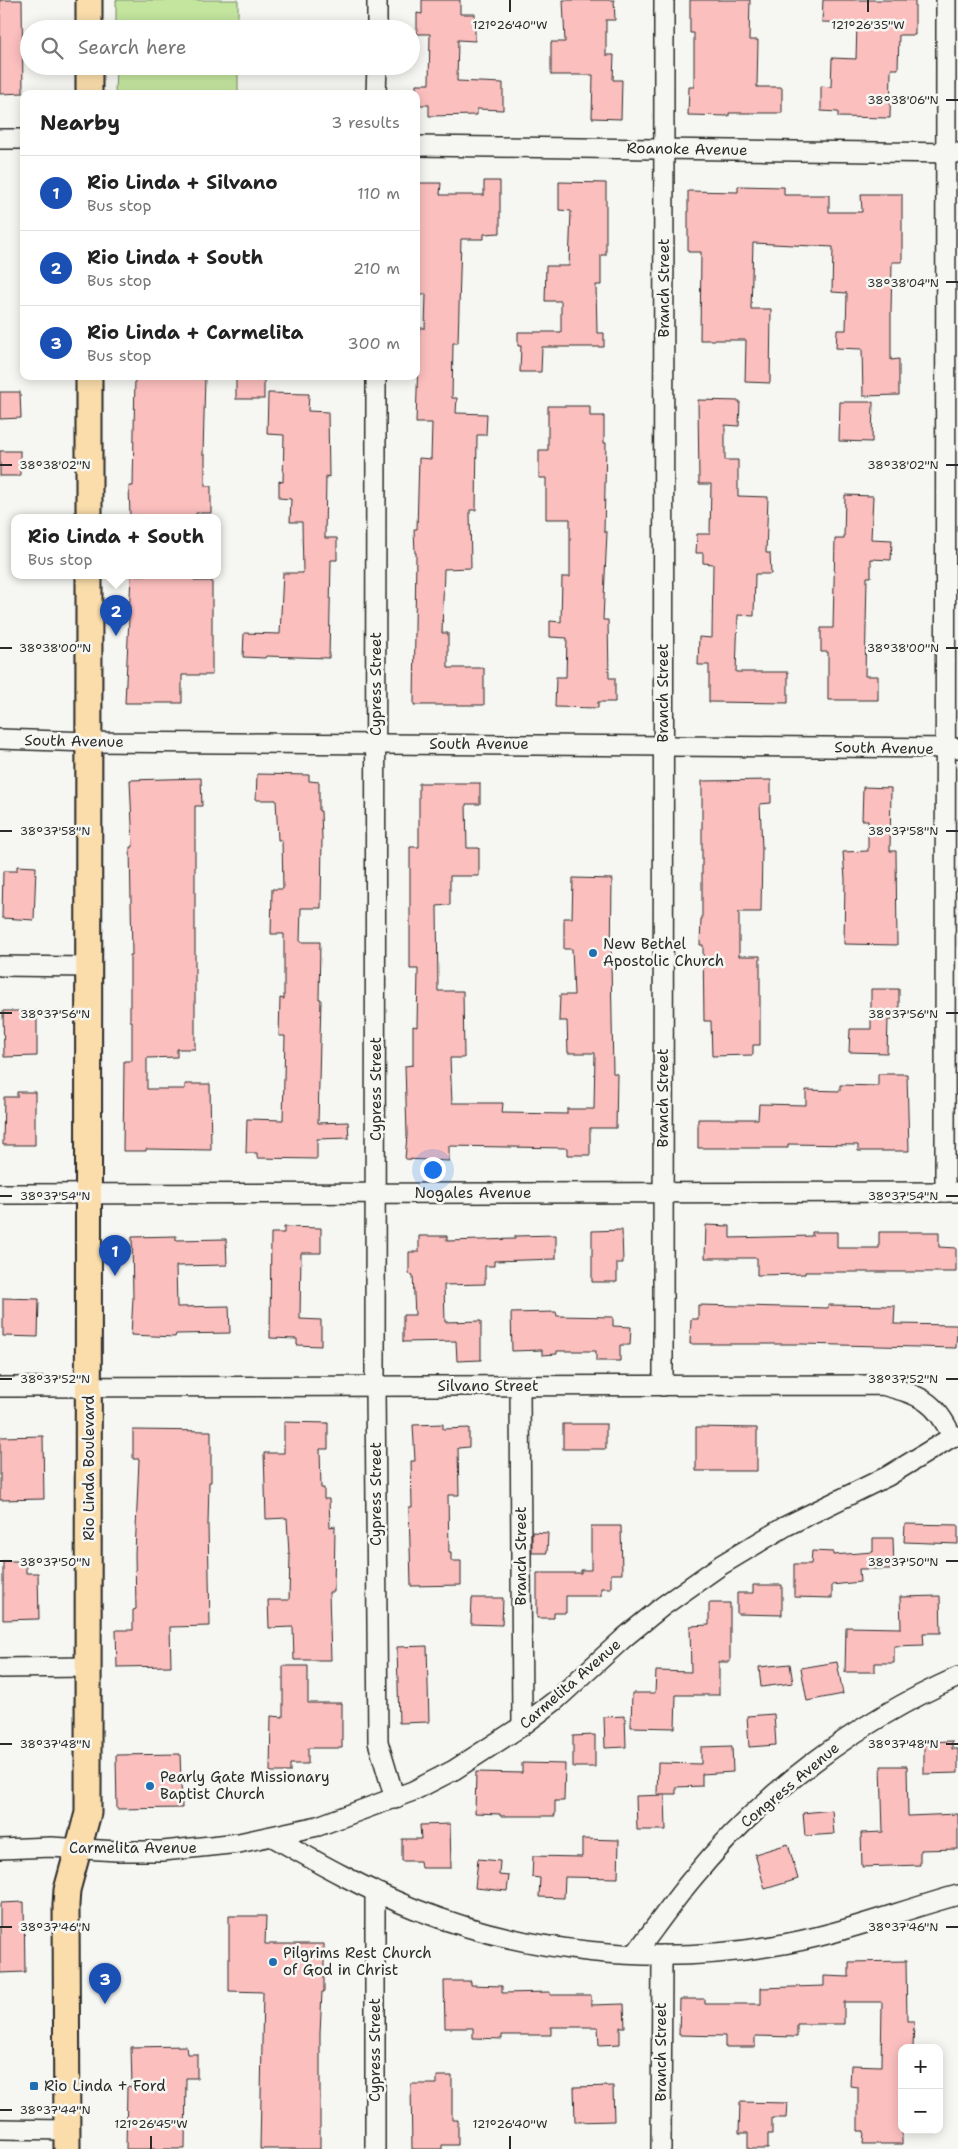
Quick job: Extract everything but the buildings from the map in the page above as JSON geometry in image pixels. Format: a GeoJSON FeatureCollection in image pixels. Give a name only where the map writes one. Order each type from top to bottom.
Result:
{"type":"FeatureCollection","features":[{"type":"Feature","properties":{"kind":"main road"},"geometry":{"type":"LineString","coordinates":[[89,0],[89,20]]}},
{"type":"Feature","properties":{"kind":"main road"},"geometry":{"type":"LineString","coordinates":[[89,75],[89,90]]}},
{"type":"Feature","properties":{"kind":"main road"},"geometry":{"type":"LineString","coordinates":[[89,380],[89,514]]}},
{"type":"Feature","properties":{"kind":"main road","name":"Rio Linda Boulevard"},"geometry":{"type":"LineString","coordinates":[[67,2140],[66,1905],[67,1890],[88,1812],[89,579]]}},
{"type":"Feature","properties":{"kind":"street"},"geometry":{"type":"LineString","coordinates":[[377,0],[377,20]]}},
{"type":"Feature","properties":{"kind":"street","name":"Branch Street"},"geometry":{"type":"LineString","coordinates":[[662,1386],[664,0]]}},
{"type":"Feature","properties":{"kind":"street"},"geometry":{"type":"LineString","coordinates":[[946,0],[952,153],[952,1192]]}},
{"type":"Feature","properties":{"kind":"street"},"geometry":{"type":"LineString","coordinates":[[376,75],[376,90]]}},
{"type":"Feature","properties":{"kind":"street"},"geometry":{"type":"LineString","coordinates":[[0,139],[20,139]]}},
{"type":"Feature","properties":{"kind":"street","name":"Roanoke Avenue"},"geometry":{"type":"LineString","coordinates":[[420,146],[952,153]]}},
{"type":"Feature","properties":{"kind":"street","name":"Cypress Street"},"geometry":{"type":"LineString","coordinates":[[376,380],[375,1387],[378,1742],[395,1799]]}},
{"type":"Feature","properties":{"kind":"street","name":"South Avenue"},"geometry":{"type":"LineString","coordinates":[[0,739],[89,742],[952,748]]}},
{"type":"Feature","properties":{"kind":"street"},"geometry":{"type":"LineString","coordinates":[[0,966],[89,967]]}},
{"type":"Feature","properties":{"kind":"street","name":"Nogales Avenue"},"geometry":{"type":"LineString","coordinates":[[0,1194],[952,1192]]}},
{"type":"Feature","properties":{"kind":"street","name":"Silvano Street"},"geometry":{"type":"LineString","coordinates":[[0,1387],[882,1385],[903,1390],[924,1399],[944,1417],[955,1437]]}},
{"type":"Feature","properties":{"kind":"street","name":"Branch Street"},"geometry":{"type":"LineString","coordinates":[[520,1386],[522,1726]]}},
{"type":"Feature","properties":{"kind":"street","name":"Carmelita Avenue"},"geometry":{"type":"LineString","coordinates":[[0,1849],[26,1847],[162,1851],[208,1848],[274,1837],[318,1826],[395,1799],[454,1770],[522,1726],[556,1700],[640,1624],[721,1565],[786,1526],[888,1476],[955,1437]]}},
{"type":"Feature","properties":{"kind":"street"},"geometry":{"type":"LineString","coordinates":[[0,1668],[88,1668]]}},
{"type":"Feature","properties":{"kind":"street","name":"Congress Avenue"},"geometry":{"type":"LineString","coordinates":[[635,1954],[692,1879],[726,1840],[764,1803],[846,1739],[890,1711],[958,1677]]}},
{"type":"Feature","properties":{"kind":"street"},"geometry":{"type":"LineString","coordinates":[[274,1837],[375,1892],[461,1925],[518,1940],[568,1948],[635,1954],[662,1955],[724,1952],[772,1946],[843,1931],[958,1895]]}},
{"type":"Feature","properties":{"kind":"street","name":"Cypress Street"},"geometry":{"type":"LineString","coordinates":[[374,2149],[375,1892]]}},
{"type":"Feature","properties":{"kind":"street","name":"Branch Street"},"geometry":{"type":"LineString","coordinates":[[661,2149],[662,1955]]}},
{"type":"Feature","properties":{"kind":"street"},"geometry":{"type":"LineString","coordinates":[[0,2130],[67,2140]]}},
{"type":"Feature","properties":{"kind":"green space"},"geometry":{"type":"Polygon","coordinates":[[[116,0],[238,0],[238,20],[116,20],[116,0]]]}},
{"type":"Feature","properties":{"kind":"green space"},"geometry":{"type":"Polygon","coordinates":[[[116,75],[238,75],[238,90],[115,90],[116,75]]]}},
{"type":"Feature","properties":{"kind":"place","name":"Rio Linda + South"},"geometry":{"type":"Point","coordinates":[116,636]}},
{"type":"Feature","properties":{"kind":"place","name":"New Bethel Apostolic Church"},"geometry":{"type":"Point","coordinates":[593,953]}},
{"type":"Feature","properties":{"kind":"place","name":"Rio Linda + Silvano"},"geometry":{"type":"Point","coordinates":[115,1276]}},
{"type":"Feature","properties":{"kind":"place","name":"Pearly Gate Missionary Baptist Church"},"geometry":{"type":"Point","coordinates":[150,1786]}},
{"type":"Feature","properties":{"kind":"place","name":"Pilgrims Rest Church of God in Christ"},"geometry":{"type":"Point","coordinates":[273,1962]}},
{"type":"Feature","properties":{"kind":"place","name":"Rio Linda + Carmelita"},"geometry":{"type":"Point","coordinates":[105,2004]}},
{"type":"Feature","properties":{"kind":"place","name":"Rio Linda + Ford"},"geometry":{"type":"Point","coordinates":[34,2086]}}]}
